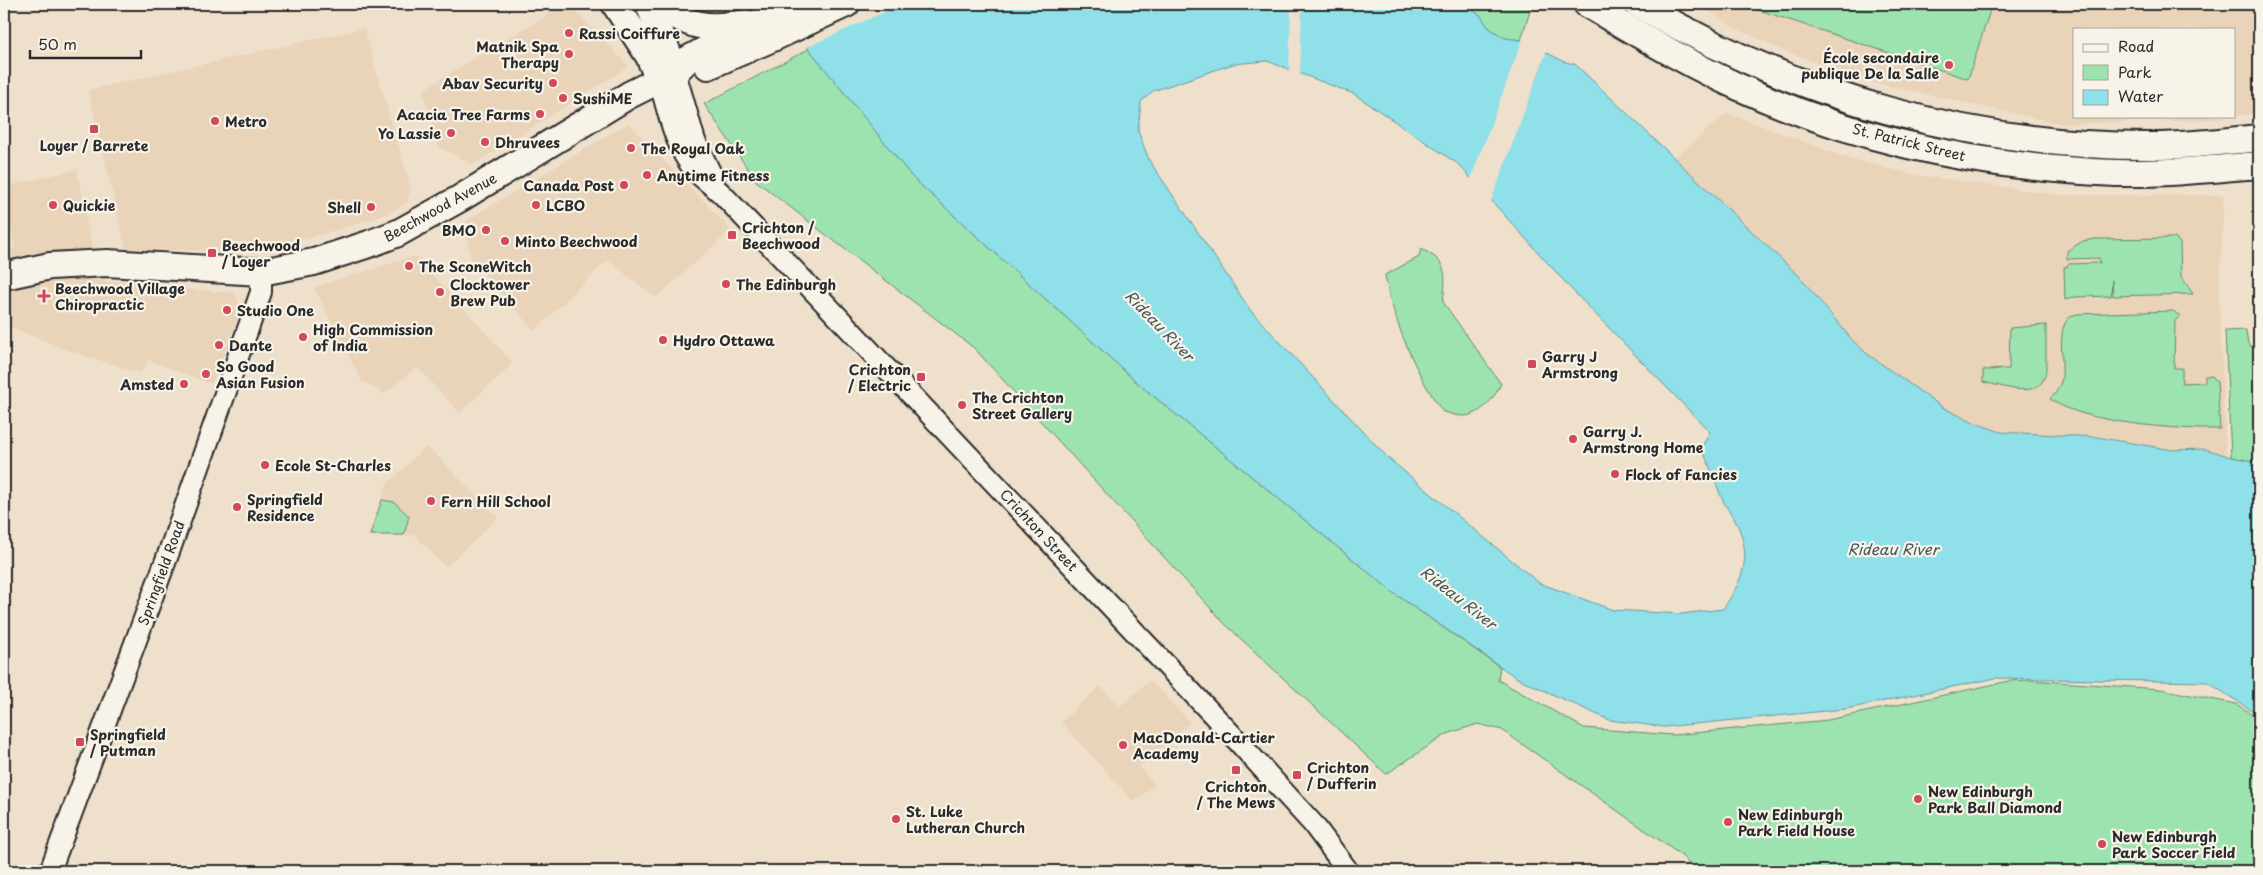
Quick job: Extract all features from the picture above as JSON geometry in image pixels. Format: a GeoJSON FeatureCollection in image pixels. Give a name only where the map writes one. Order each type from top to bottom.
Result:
{"type":"FeatureCollection","features":[{"type":"Feature","properties":{"kind":"main road"},"geometry":{"type":"LineString","coordinates":[[616,4],[649,56],[667,76]]}},
{"type":"Feature","properties":{"kind":"main road"},"geometry":{"type":"LineString","coordinates":[[649,4],[667,76]]}},
{"type":"Feature","properties":{"kind":"main road"},"geometry":{"type":"LineString","coordinates":[[661,4],[688,23],[704,26],[768,29],[798,4]]}},
{"type":"Feature","properties":{"kind":"main road"},"geometry":{"type":"LineString","coordinates":[[667,76],[687,60],[768,29],[846,4]]}},
{"type":"Feature","properties":{"kind":"main road","name":"St. Patrick Street"},"geometry":{"type":"LineString","coordinates":[[1587,4],[1681,58],[1740,87],[1814,117],[1901,142],[2001,163],[2067,170],[2152,172],[2259,165]]}},
{"type":"Feature","properties":{"kind":"main road","name":"St. Patrick Street"},"geometry":{"type":"LineString","coordinates":[[1638,4],[1679,28],[1741,58],[1808,86],[1885,110],[1956,128],[2046,142],[2111,145],[2163,146],[2259,138]]}},
{"type":"Feature","properties":{"kind":"main road"},"geometry":{"type":"LineString","coordinates":[[1653,4],[1679,28]]}},
{"type":"Feature","properties":{"kind":"main road","name":"Beechwood Avenue"},"geometry":{"type":"LineString","coordinates":[[4,276],[50,266],[107,263],[261,272],[314,262],[398,233],[459,199],[630,95],[667,76]]}},
{"type":"Feature","properties":{"kind":"street","name":"Crichton Street"},"geometry":{"type":"LineString","coordinates":[[667,76],[695,142],[723,194],[1238,742],[1313,824],[1348,871]]}},
{"type":"Feature","properties":{"kind":"street","name":"Springfield Road"},"geometry":{"type":"LineString","coordinates":[[50,871],[169,552],[261,292],[261,272]]}},
{"type":"Feature","properties":{"kind":"shaded area"},"geometry":{"type":"Polygon","coordinates":[[[565,4],[568,4],[629,66],[473,165],[438,146],[423,90],[565,4]]]}},
{"type":"Feature","properties":{"kind":"shaded area","name":"École secondaire publique De la Salle"},"geometry":{"type":"Polygon","coordinates":[[[1700,4],[2259,4],[2259,113],[2236,116],[2236,28],[2073,28],[2073,118],[2221,118],[2206,120],[2061,124],[1866,81],[1780,49],[1731,26],[1700,4]]]}},
{"type":"Feature","properties":{"kind":"shaded area"},"geometry":{"type":"Polygon","coordinates":[[[364,28],[411,190],[407,203],[382,216],[306,239],[232,251],[126,249],[88,90],[364,28]]]}},
{"type":"Feature","properties":{"kind":"shaded area"},"geometry":{"type":"Polygon","coordinates":[[[1727,113],[1853,160],[1915,175],[2059,195],[2224,195],[2219,301],[2226,456],[2206,449],[2173,450],[2096,437],[2001,432],[1972,422],[1942,407],[1866,353],[1853,341],[1811,288],[1674,158],[1727,113]]]}},
{"type":"Feature","properties":{"kind":"shaded area"},"geometry":{"type":"Polygon","coordinates":[[[628,123],[731,230],[656,298],[608,260],[534,331],[470,258],[466,221],[628,123]]]}},
{"type":"Feature","properties":{"kind":"shaded area"},"geometry":{"type":"Polygon","coordinates":[[[77,169],[98,281],[149,283],[169,288],[235,293],[242,308],[211,384],[149,360],[140,373],[70,351],[11,327],[6,340],[4,339],[4,250],[15,247],[4,199],[4,187],[77,169]]]}},
{"type":"Feature","properties":{"kind":"shaded area"},"geometry":{"type":"Polygon","coordinates":[[[416,256],[513,363],[460,413],[417,367],[384,394],[361,380],[314,287],[416,256]]]}},
{"type":"Feature","properties":{"kind":"shaded area","name":"Fern Hill School"},"geometry":{"type":"Polygon","coordinates":[[[427,446],[498,518],[446,567],[414,535],[368,536],[387,484],[427,446]]]}},
{"type":"Feature","properties":{"kind":"shaded area","name":"MacDonald-Cartier Academy"},"geometry":{"type":"Polygon","coordinates":[[[1150,680],[1190,722],[1139,767],[1155,785],[1134,802],[1061,722],[1100,686],[1119,707],[1150,680]]]}},
{"type":"Feature","properties":{"kind":"green space"},"geometry":{"type":"Polygon","coordinates":[[[1462,4],[1527,4],[1530,11],[1521,40],[1505,38],[1489,28],[1480,15],[1462,4]]]}},
{"type":"Feature","properties":{"kind":"green space"},"geometry":{"type":"Polygon","coordinates":[[[1758,4],[1992,4],[1968,79],[1756,9],[1758,4]]]}},
{"type":"Feature","properties":{"kind":"green space"},"geometry":{"type":"Polygon","coordinates":[[[809,49],[913,178],[1140,385],[1395,594],[1500,667],[1498,680],[1584,728],[1673,735],[1828,720],[2009,681],[2029,680],[2160,689],[2236,704],[2259,718],[2259,871],[1695,871],[1682,856],[1502,730],[1478,724],[1447,734],[1386,774],[1224,623],[974,348],[756,181],[704,104],[809,49]]]}},
{"type":"Feature","properties":{"kind":"green space"},"geometry":{"type":"Polygon","coordinates":[[[2175,238],[2180,243],[2181,276],[2193,294],[2113,296],[2112,280],[2111,296],[2075,297],[2065,300],[2064,267],[2067,267],[2068,264],[2100,263],[2099,258],[2067,259],[2067,251],[2083,241],[2094,239],[2175,238]]]}},
{"type":"Feature","properties":{"kind":"green space"},"geometry":{"type":"Polygon","coordinates":[[[1421,249],[1437,259],[1441,264],[1445,276],[1443,302],[1501,384],[1495,395],[1481,410],[1470,415],[1460,416],[1443,412],[1415,365],[1393,310],[1385,275],[1419,257],[1421,249]]]}},
{"type":"Feature","properties":{"kind":"green space"},"geometry":{"type":"Polygon","coordinates":[[[2173,311],[2180,316],[2175,321],[2174,368],[2182,368],[2182,383],[2205,382],[2205,376],[2212,376],[2217,382],[2220,429],[2157,426],[2107,419],[2084,414],[2050,399],[2057,391],[2061,382],[2062,333],[2069,318],[2077,314],[2173,311]]]}},
{"type":"Feature","properties":{"kind":"green space"},"geometry":{"type":"Polygon","coordinates":[[[2046,325],[2046,371],[2043,381],[2030,389],[2020,390],[1983,382],[1983,370],[2009,369],[2010,328],[2046,325]]]}},
{"type":"Feature","properties":{"kind":"green space"},"geometry":{"type":"Polygon","coordinates":[[[2246,330],[2248,344],[2259,352],[2259,462],[2231,457],[2225,331],[2246,330]]]}},
{"type":"Feature","properties":{"kind":"green space"},"geometry":{"type":"Polygon","coordinates":[[[382,500],[394,502],[409,516],[404,535],[370,535],[382,500]]]}},
{"type":"Feature","properties":{"kind":"water","name":"Rideau River"},"geometry":{"type":"Polygon","coordinates":[[[769,4],[1462,4],[1480,15],[1489,28],[1505,38],[1521,40],[1565,62],[1575,64],[1801,278],[1853,341],[1866,353],[1942,407],[1972,422],[2001,432],[2096,437],[2173,450],[2206,449],[2231,457],[2259,462],[2259,715],[2207,682],[1996,678],[1846,709],[1664,727],[1609,720],[1517,678],[1395,594],[1140,385],[913,178],[809,49],[769,4]],[[1267,61],[1233,64],[1153,91],[1141,102],[1138,131],[1149,160],[1251,311],[1388,458],[1539,583],[1613,610],[1681,614],[1723,609],[1740,579],[1745,558],[1742,536],[1722,498],[1701,448],[1710,432],[1573,291],[1458,164],[1354,94],[1267,61]]]}},
{"type":"Feature","properties":{"kind":"pier"},"geometry":{"type":"Polygon","coordinates":[[[767,4],[902,4],[805,48],[767,4]]]}},
{"type":"Feature","properties":{"kind":"pier"},"geometry":{"type":"Polygon","coordinates":[[[1291,4],[1302,4],[1300,76],[1289,72],[1291,4]]]}},
{"type":"Feature","properties":{"kind":"pier"},"geometry":{"type":"Polygon","coordinates":[[[1523,38],[1547,50],[1490,204],[1470,181],[1523,38]]]}},
{"type":"Feature","properties":{"kind":"place","name":"Rassi Coiffure"},"geometry":{"type":"Point","coordinates":[569,33]}},
{"type":"Feature","properties":{"kind":"place","name":"Matnik Spa Therapy"},"geometry":{"type":"Point","coordinates":[569,54]}},
{"type":"Feature","properties":{"kind":"place","name":"École secondaire publique De la Salle"},"geometry":{"type":"Point","coordinates":[1949,65]}},
{"type":"Feature","properties":{"kind":"place","name":"Abav Security"},"geometry":{"type":"Point","coordinates":[553,83]}},
{"type":"Feature","properties":{"kind":"place","name":"SushiME"},"geometry":{"type":"Point","coordinates":[563,98]}},
{"type":"Feature","properties":{"kind":"place","name":"Acacia Tree Farms"},"geometry":{"type":"Point","coordinates":[540,114]}},
{"type":"Feature","properties":{"kind":"place","name":"Metro"},"geometry":{"type":"Point","coordinates":[215,121]}},
{"type":"Feature","properties":{"kind":"place","name":"Loyer / Barrete"},"geometry":{"type":"Point","coordinates":[94,129]}},
{"type":"Feature","properties":{"kind":"place","name":"Yo Lassie"},"geometry":{"type":"Point","coordinates":[451,133]}},
{"type":"Feature","properties":{"kind":"place","name":"Dhruvees"},"geometry":{"type":"Point","coordinates":[485,142]}},
{"type":"Feature","properties":{"kind":"place","name":"The Royal Oak"},"geometry":{"type":"Point","coordinates":[631,148]}},
{"type":"Feature","properties":{"kind":"place","name":"Anytime Fitness"},"geometry":{"type":"Point","coordinates":[647,175]}},
{"type":"Feature","properties":{"kind":"place","name":"Canada Post"},"geometry":{"type":"Point","coordinates":[624,185]}},
{"type":"Feature","properties":{"kind":"place","name":"Quickie"},"geometry":{"type":"Point","coordinates":[53,205]}},
{"type":"Feature","properties":{"kind":"place","name":"LCBO"},"geometry":{"type":"Point","coordinates":[536,205]}},
{"type":"Feature","properties":{"kind":"place","name":"Shell"},"geometry":{"type":"Point","coordinates":[371,207]}},
{"type":"Feature","properties":{"kind":"place","name":"BMO"},"geometry":{"type":"Point","coordinates":[486,230]}},
{"type":"Feature","properties":{"kind":"place","name":"Crichton / Beechwood"},"geometry":{"type":"Point","coordinates":[732,235]}},
{"type":"Feature","properties":{"kind":"place","name":"Minto Beechwood"},"geometry":{"type":"Point","coordinates":[505,241]}},
{"type":"Feature","properties":{"kind":"place","name":"Beechwood / Loyer"},"geometry":{"type":"Point","coordinates":[212,253]}},
{"type":"Feature","properties":{"kind":"place","name":"The SconeWitch"},"geometry":{"type":"Point","coordinates":[409,266]}},
{"type":"Feature","properties":{"kind":"place","name":"The Edinburgh"},"geometry":{"type":"Point","coordinates":[726,284]}},
{"type":"Feature","properties":{"kind":"place","name":"Clocktower Brew Pub"},"geometry":{"type":"Point","coordinates":[440,292]}},
{"type":"Feature","properties":{"kind":"place","name":"Beechwood Village Chiropractic"},"geometry":{"type":"Point","coordinates":[44,296]}},
{"type":"Feature","properties":{"kind":"place","name":"Studio One"},"geometry":{"type":"Point","coordinates":[227,310]}},
{"type":"Feature","properties":{"kind":"place","name":"High Commission of India"},"geometry":{"type":"Point","coordinates":[303,337]}},
{"type":"Feature","properties":{"kind":"place","name":"Hydro Ottawa"},"geometry":{"type":"Point","coordinates":[663,340]}},
{"type":"Feature","properties":{"kind":"place","name":"Dante"},"geometry":{"type":"Point","coordinates":[219,345]}},
{"type":"Feature","properties":{"kind":"place","name":"Garry J Armstrong"},"geometry":{"type":"Point","coordinates":[1532,364]}},
{"type":"Feature","properties":{"kind":"place","name":"So Good Asian Fusion"},"geometry":{"type":"Point","coordinates":[206,374]}},
{"type":"Feature","properties":{"kind":"place","name":"Crichton / Electric"},"geometry":{"type":"Point","coordinates":[921,377]}},
{"type":"Feature","properties":{"kind":"place","name":"Amsted"},"geometry":{"type":"Point","coordinates":[184,384]}},
{"type":"Feature","properties":{"kind":"place","name":"The Crichton Street Gallery"},"geometry":{"type":"Point","coordinates":[962,405]}},
{"type":"Feature","properties":{"kind":"place","name":"Garry J. Armstrong Home"},"geometry":{"type":"Point","coordinates":[1573,439]}},
{"type":"Feature","properties":{"kind":"place","name":"Ecole St-Charles"},"geometry":{"type":"Point","coordinates":[265,465]}},
{"type":"Feature","properties":{"kind":"place","name":"Flock of Fancies"},"geometry":{"type":"Point","coordinates":[1615,474]}},
{"type":"Feature","properties":{"kind":"place","name":"Fern Hill School"},"geometry":{"type":"Point","coordinates":[431,501]}},
{"type":"Feature","properties":{"kind":"place","name":"Springfield Residence"},"geometry":{"type":"Point","coordinates":[237,507]}},
{"type":"Feature","properties":{"kind":"place","name":"Springfield / Putman"},"geometry":{"type":"Point","coordinates":[80,742]}},
{"type":"Feature","properties":{"kind":"place","name":"MacDonald-Cartier Academy"},"geometry":{"type":"Point","coordinates":[1123,745]}},
{"type":"Feature","properties":{"kind":"place","name":"Crichton / The Mews"},"geometry":{"type":"Point","coordinates":[1236,770]}},
{"type":"Feature","properties":{"kind":"place","name":"Crichton / Dufferin"},"geometry":{"type":"Point","coordinates":[1297,775]}},
{"type":"Feature","properties":{"kind":"place","name":"New Edinburgh Park Ball Diamond"},"geometry":{"type":"Point","coordinates":[1918,799]}},
{"type":"Feature","properties":{"kind":"place","name":"St. Luke Lutheran Church"},"geometry":{"type":"Point","coordinates":[896,819]}},
{"type":"Feature","properties":{"kind":"place","name":"New Edinburgh Park Field House"},"geometry":{"type":"Point","coordinates":[1728,822]}},
{"type":"Feature","properties":{"kind":"place","name":"New Edinburgh Park Soccer Field"},"geometry":{"type":"Point","coordinates":[2102,844]}}]}
